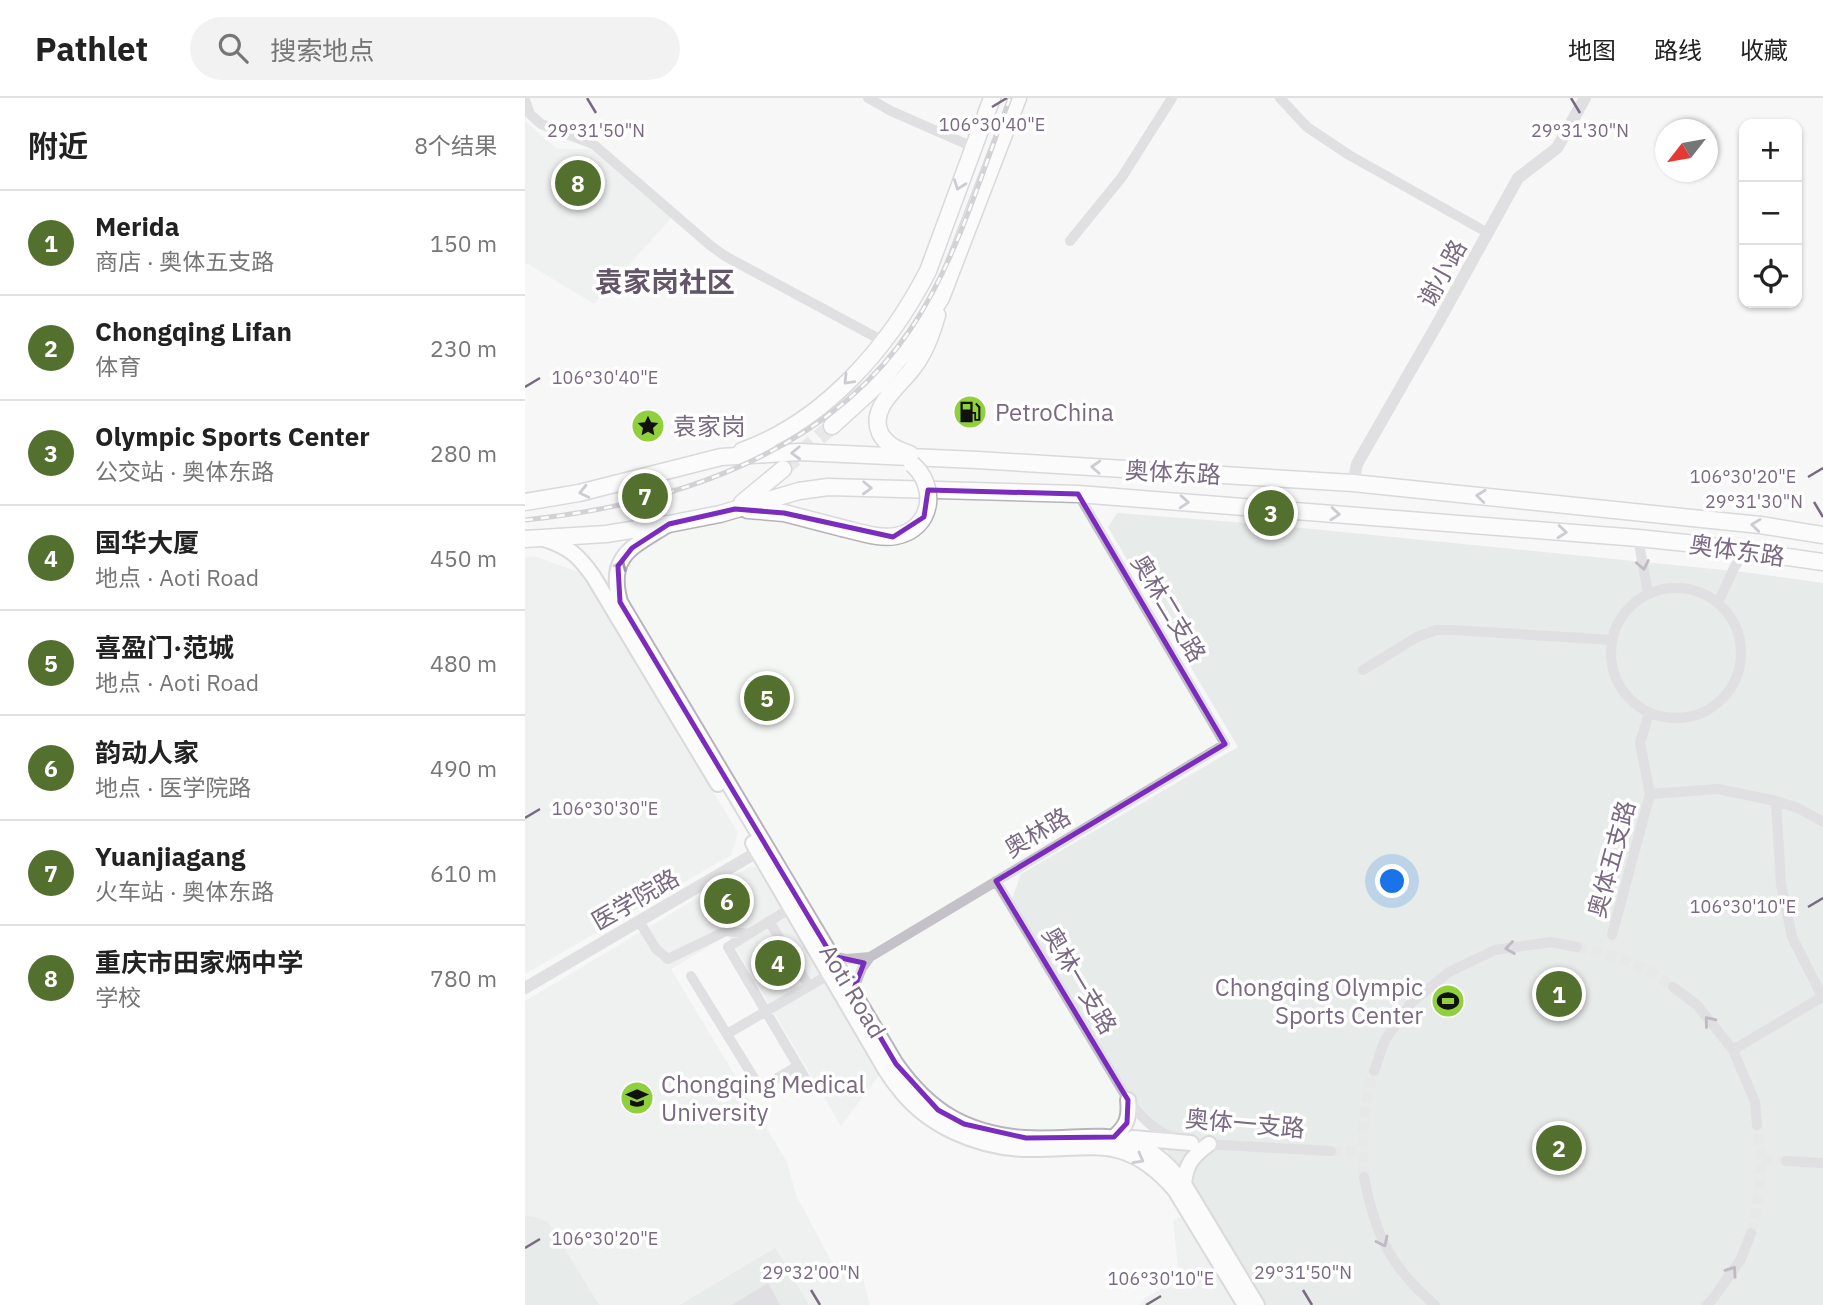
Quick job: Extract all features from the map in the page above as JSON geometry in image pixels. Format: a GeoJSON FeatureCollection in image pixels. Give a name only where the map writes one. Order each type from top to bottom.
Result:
{"type":"FeatureCollection","features":[{"type":"Feature","properties":{"kind":"main road"},"geometry":{"type":"LineString","coordinates":[[525,502],[579,493],[721,457],[761,444],[827,402],[883,341],[915,296],[928,271],[992,98]]}},
{"type":"Feature","properties":{"kind":"main road"},"geometry":{"type":"LineString","coordinates":[[735,509],[784,513],[882,537],[903,534],[916,527],[924,517],[929,496],[922,474],[915,461],[889,444],[879,430],[877,414],[914,367],[932,332],[941,298],[1018,98]]}},
{"type":"Feature","properties":{"kind":"main road"},"geometry":{"type":"LineString","coordinates":[[832,426],[877,385],[903,355],[941,298]]}},
{"type":"Feature","properties":{"kind":"main road"},"geometry":{"type":"LineString","coordinates":[[721,457],[799,452],[894,456],[915,461]]}},
{"type":"Feature","properties":{"kind":"main road","name":"奥体东路"},"geometry":{"type":"LineString","coordinates":[[915,461],[1353,483],[1823,535]]}},
{"type":"Feature","properties":{"kind":"main road"},"geometry":{"type":"LineString","coordinates":[[735,509],[783,469]]}},
{"type":"Feature","properties":{"kind":"main road","name":"奥体东路"},"geometry":{"type":"LineString","coordinates":[[532,538],[605,534],[669,524],[799,491],[828,487],[1077,494],[1638,538],[1823,562]]}},
{"type":"Feature","properties":{"kind":"main road","name":"Aoti Road"},"geometry":{"type":"LineString","coordinates":[[669,524],[624,555],[616,576],[620,602],[762,849],[791,908],[901,1092],[932,1120],[981,1142],[1025,1149],[1108,1147],[1128,1153],[1146,1163],[1175,1190],[1245,1305]]}},
{"type":"Feature","properties":{"kind":"main road","name":"Aoti Road"},"geometry":{"type":"LineString","coordinates":[[532,538],[569,549],[580,558],[593,576],[916,1091],[938,1110],[964,1124],[1006,1135],[1026,1138],[1114,1137],[1133,1142],[1152,1152],[1170,1166],[1184,1184],[1257,1305]]}},
{"type":"Feature","properties":{"kind":"main road"},"geometry":{"type":"LineString","coordinates":[[1114,1137],[1129,1117],[1128,1100]]}},
{"type":"Feature","properties":{"kind":"main road"},"geometry":{"type":"LineString","coordinates":[[1114,1137],[1191,1143]]}},
{"type":"Feature","properties":{"kind":"main road"},"geometry":{"type":"LineString","coordinates":[[1184,1184],[1189,1161],[1209,1144]]}},
{"type":"Feature","properties":{"kind":"street"},"geometry":{"type":"LineString","coordinates":[[868,98],[973,147]]}},
{"type":"Feature","properties":{"kind":"street"},"geometry":{"type":"LineString","coordinates":[[1070,241],[1122,177],[1172,98]]}},
{"type":"Feature","properties":{"kind":"street"},"geometry":{"type":"LineString","coordinates":[[1280,98],[1307,127],[1349,155],[1488,233]]}},
{"type":"Feature","properties":{"kind":"street","name":"谢小路"},"geometry":{"type":"LineString","coordinates":[[1353,483],[1357,464],[1518,178],[1557,148],[1585,98]]}},
{"type":"Feature","properties":{"kind":"street"},"geometry":{"type":"LineString","coordinates":[[525,100],[530,114],[541,124],[593,144],[725,256],[883,341]]}},
{"type":"Feature","properties":{"kind":"street","name":"奥林二支路"},"geometry":{"type":"LineString","coordinates":[[1077,494],[1225,744]]}},
{"type":"Feature","properties":{"kind":"street"},"geometry":{"type":"LineString","coordinates":[[1638,538],[1649,593]]}},
{"type":"Feature","properties":{"kind":"street"},"geometry":{"type":"LineString","coordinates":[[1718,603],[1735,566],[1747,551]]}},
{"type":"Feature","properties":{"kind":"street"},"geometry":{"type":"LineString","coordinates":[[1668,587],[1689,588],[1710,596],[1727,610],[1738,629],[1742,651],[1739,673],[1729,693],[1713,708],[1692,717],[1670,719],[1649,713],[1631,701],[1618,683],[1611,662],[1612,640],[1618,621],[1631,604],[1649,593],[1668,587]]}},
{"type":"Feature","properties":{"kind":"street"},"geometry":{"type":"LineString","coordinates":[[1363,670],[1417,637],[1436,631],[1612,640]]}},
{"type":"Feature","properties":{"kind":"street","name":"奥体五支路"},"geometry":{"type":"LineString","coordinates":[[1612,935],[1650,794],[1640,743],[1649,713]]}},
{"type":"Feature","properties":{"kind":"street","name":"奥林路"},"geometry":{"type":"LineString","coordinates":[[870,957],[1225,744]]}},
{"type":"Feature","properties":{"kind":"street"},"geometry":{"type":"LineString","coordinates":[[1650,794],[1718,789],[1798,808],[1823,821]]}},
{"type":"Feature","properties":{"kind":"street"},"geometry":{"type":"LineString","coordinates":[[1733,1050],[1822,998],[1793,937],[1781,884],[1776,802]]}},
{"type":"Feature","properties":{"kind":"street","name":"医学院路"},"geometry":{"type":"LineString","coordinates":[[525,988],[762,849]]}},
{"type":"Feature","properties":{"kind":"street","name":"奥林一支路"},"geometry":{"type":"LineString","coordinates":[[996,881],[1128,1100]]}},
{"type":"Feature","properties":{"kind":"street"},"geometry":{"type":"LineString","coordinates":[[791,908],[728,947],[808,1083]]}},
{"type":"Feature","properties":{"kind":"street"},"geometry":{"type":"LineString","coordinates":[[639,921],[656,949],[668,959],[726,931],[749,934]]}},
{"type":"Feature","properties":{"kind":"street"},"geometry":{"type":"LineString","coordinates":[[769,921],[809,986]]}},
{"type":"Feature","properties":{"kind":"street"},"geometry":{"type":"LineString","coordinates":[[1374,1071],[1385,1040],[1411,1003],[1449,972],[1495,950],[1551,942],[1577,947]]}},
{"type":"Feature","properties":{"kind":"street"},"geometry":{"type":"LineString","coordinates":[[832,956],[846,959],[870,957]]}},
{"type":"Feature","properties":{"kind":"street"},"geometry":{"type":"LineString","coordinates":[[853,991],[862,968],[870,957]]}},
{"type":"Feature","properties":{"kind":"street"},"geometry":{"type":"LineString","coordinates":[[727,1034],[830,974]]}},
{"type":"Feature","properties":{"kind":"street"},"geometry":{"type":"LineString","coordinates":[[691,976],[760,1088],[798,1066]]}},
{"type":"Feature","properties":{"kind":"street"},"geometry":{"type":"LineString","coordinates":[[1673,987],[1697,1005],[1733,1050],[1755,1102],[1757,1125]]}},
{"type":"Feature","properties":{"kind":"street","name":"奥体一支路"},"geometry":{"type":"LineString","coordinates":[[1128,1100],[1136,1112],[1156,1130],[1191,1143],[1331,1151]]}},
{"type":"Feature","properties":{"kind":"street"},"geometry":{"type":"LineString","coordinates":[[1786,1161],[1823,1163]]}},
{"type":"Feature","properties":{"kind":"street"},"geometry":{"type":"LineString","coordinates":[[1364,1177],[1370,1208],[1381,1239],[1396,1266],[1435,1305]]}},
{"type":"Feature","properties":{"kind":"street"},"geometry":{"type":"LineString","coordinates":[[1706,1305],[1741,1259],[1751,1233]]}},
{"type":"Feature","properties":{"kind":"highlighted area"},"geometry":{"type":"Polygon","coordinates":[[[928,490],[1078,494],[1225,744],[996,881],[1128,1100],[1127,1123],[1114,1137],[1026,1138],[964,1124],[938,1110],[896,1064],[853,991],[864,963],[832,956],[620,602],[618,566],[632,548],[669,524],[735,509],[784,513],[893,537],[924,517],[928,490]]]}},
{"type":"Feature","properties":{"kind":"shaded area"},"geometry":{"type":"Polygon","coordinates":[[[525,121],[557,149],[590,149],[671,218],[594,304],[525,264],[525,121]]]}},
{"type":"Feature","properties":{"kind":"shaded area","name":"Chongqing Olympic Sports Center"},"geometry":{"type":"Polygon","coordinates":[[[1117,513],[1272,525],[1744,572],[1823,583],[1823,1305],[1264,1305],[1194,1191],[1135,1104],[1012,899],[1021,874],[1238,747],[1108,527],[1117,513]]]}},
{"type":"Feature","properties":{"kind":"shaded area"},"geometry":{"type":"Polygon","coordinates":[[[534,556],[584,574],[738,833],[731,855],[525,974],[525,557],[534,556]]]}},
{"type":"Feature","properties":{"kind":"shaded area","name":"Chongqing Medical University"},"geometry":{"type":"Polygon","coordinates":[[[751,866],[761,869],[880,1074],[841,1126],[728,935],[671,969],[787,1162],[796,1195],[835,1268],[862,1275],[870,1305],[525,1305],[525,1001],[751,866]]]}},
{"type":"Feature","properties":{"kind":"shaded area"},"geometry":{"type":"Polygon","coordinates":[[[1183,1215],[1237,1305],[1140,1305],[1143,1300],[1179,1277],[1173,1221],[1183,1215]]]}},
{"type":"Feature","properties":{"kind":"shaded area"},"geometry":{"type":"Polygon","coordinates":[[[525,1216],[549,1223],[599,1305],[525,1305],[525,1216]]]}},
{"type":"Feature","properties":{"kind":"shaded area"},"geometry":{"type":"Polygon","coordinates":[[[775,1248],[809,1305],[680,1305],[775,1248]]]}},
{"type":"Feature","properties":{"kind":"shaded area"},"geometry":{"type":"Polygon","coordinates":[[[768,1283],[780,1305],[732,1305],[768,1283]]]}},
{"type":"Feature","properties":{"kind":"tunnel"},"geometry":{"type":"LineString","coordinates":[[783,469],[832,426]]}},
{"type":"Feature","properties":{"kind":"tunnel"},"geometry":{"type":"LineString","coordinates":[[1577,947],[1628,961],[1673,987]]}},
{"type":"Feature","properties":{"kind":"tunnel"},"geometry":{"type":"LineString","coordinates":[[1364,1177],[1364,1123],[1374,1071]]}},
{"type":"Feature","properties":{"kind":"tunnel"},"geometry":{"type":"LineString","coordinates":[[1751,1233],[1756,1217],[1762,1160],[1757,1125]]}},
{"type":"Feature","properties":{"kind":"tunnel"},"geometry":{"type":"LineString","coordinates":[[1331,1151],[1362,1152]]}},
{"type":"Feature","properties":{"kind":"tunnel"},"geometry":{"type":"LineString","coordinates":[[1762,1160],[1786,1161]]}},
{"type":"Feature","properties":{"kind":"railway"},"geometry":{"type":"LineString","coordinates":[[525,520],[635,502],[689,486],[741,466],[790,440],[836,409],[877,371],[912,327],[928,301],[967,216],[1010,98]]}},
{"type":"Feature","properties":{"kind":"place","name":"重庆市田家炳中学"},"geometry":{"type":"Point","coordinates":[578,183]}},
{"type":"Feature","properties":{"kind":"place","name":"PetroChina"},"geometry":{"type":"Point","coordinates":[970,412]}},
{"type":"Feature","properties":{"kind":"place","name":"袁家岗"},"geometry":{"type":"Point","coordinates":[648,426]}},
{"type":"Feature","properties":{"kind":"place","name":"Yuanjiagang"},"geometry":{"type":"Point","coordinates":[645,496]}},
{"type":"Feature","properties":{"kind":"place","name":"Olympic Sports Center"},"geometry":{"type":"Point","coordinates":[1271,513]}},
{"type":"Feature","properties":{"kind":"place","name":"喜盈门·范城"},"geometry":{"type":"Point","coordinates":[767,698]}},
{"type":"Feature","properties":{"kind":"place","name":"韵动人家"},"geometry":{"type":"Point","coordinates":[727,901]}},
{"type":"Feature","properties":{"kind":"place","name":"国华大厦"},"geometry":{"type":"Point","coordinates":[778,963]}},
{"type":"Feature","properties":{"kind":"place","name":"Merida"},"geometry":{"type":"Point","coordinates":[1559,994]}},
{"type":"Feature","properties":{"kind":"place","name":"Chongqing Olympic Sports Center"},"geometry":{"type":"Point","coordinates":[1448,1001]}},
{"type":"Feature","properties":{"kind":"place","name":"Chongqing Medical University"},"geometry":{"type":"Point","coordinates":[637,1098]}},
{"type":"Feature","properties":{"kind":"place","name":"Chongqing Lifan"},"geometry":{"type":"Point","coordinates":[1559,1148]}},
{"type":"Feature","properties":{"kind":"district","name":"袁家岗社区"},"geometry":{"type":"Point","coordinates":[665,281]}}]}
